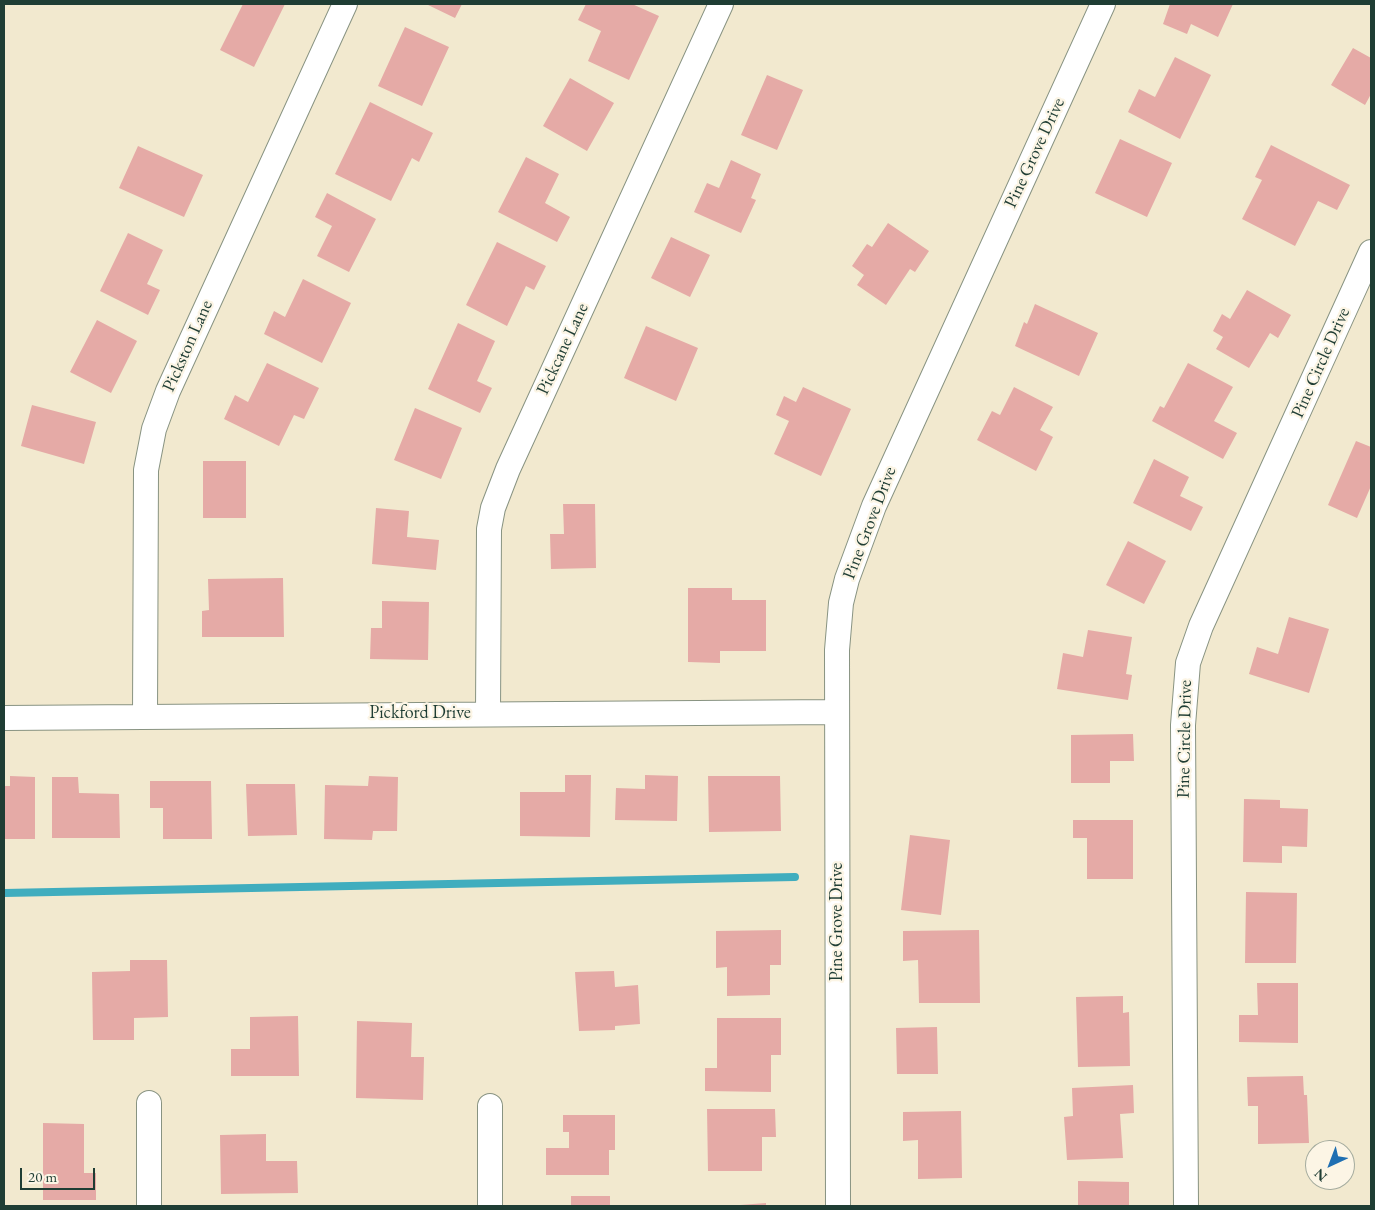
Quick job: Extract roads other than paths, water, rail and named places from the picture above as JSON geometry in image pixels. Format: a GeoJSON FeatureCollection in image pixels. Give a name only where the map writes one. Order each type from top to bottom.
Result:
{"type":"FeatureCollection","features":[{"type":"Feature","properties":{"kind":"street","name":"Pickston Lane"},"geometry":{"type":"LineString","coordinates":[[146,715],[146,476],[154,429],[168,391],[345,4]]}},
{"type":"Feature","properties":{"kind":"street","name":"Pickcane Lane"},"geometry":{"type":"LineString","coordinates":[[488,713],[488,559],[489,529],[493,508],[508,469],[721,4]]}},
{"type":"Feature","properties":{"kind":"street","name":"Pine Grove Drive"},"geometry":{"type":"LineString","coordinates":[[838,1206],[836,712],[841,603],[859,541],[1103,4]]}},
{"type":"Feature","properties":{"kind":"street","name":"Pine Circle Drive"},"geometry":{"type":"LineString","coordinates":[[1186,1206],[1183,725],[1188,663],[1201,626],[1371,252]]}},
{"type":"Feature","properties":{"kind":"street","name":"Pickford Drive"},"geometry":{"type":"LineString","coordinates":[[4,718],[146,715],[836,712]]}},
{"type":"Feature","properties":{"kind":"street"},"geometry":{"type":"LineString","coordinates":[[149,1103],[149,1206]]}},
{"type":"Feature","properties":{"kind":"street"},"geometry":{"type":"LineString","coordinates":[[490,1106],[490,1206]]}},
{"type":"Feature","properties":{"kind":"waterway"},"geometry":{"type":"LineString","coordinates":[[4,893],[795,877]]}}]}
